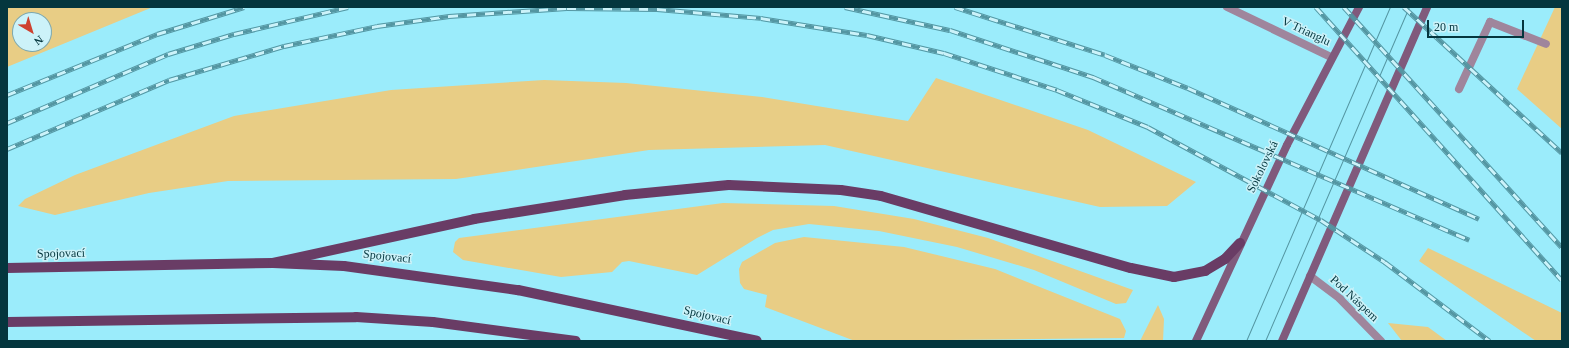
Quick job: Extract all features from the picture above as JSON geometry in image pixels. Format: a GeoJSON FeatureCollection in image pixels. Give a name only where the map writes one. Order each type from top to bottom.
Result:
{"type":"FeatureCollection","features":[{"type":"Feature","properties":{"kind":"main road","name":"Sokolovská"},"geometry":{"type":"LineString","coordinates":[[1196,341],[1240,243],[1331,57],[1360,7]]}},
{"type":"Feature","properties":{"kind":"main road"},"geometry":{"type":"LineString","coordinates":[[1282,341],[1427,7]]}},
{"type":"Feature","properties":{"kind":"main road"},"geometry":{"type":"LineString","coordinates":[[273,263],[474,219],[626,195],[729,185],[841,190],[881,196],[1131,268],[1174,277],[1205,272],[1225,259],[1240,243]]}},
{"type":"Feature","properties":{"kind":"main road","name":"Spojovací"},"geometry":{"type":"LineString","coordinates":[[7,268],[273,263],[344,266],[432,276],[610,308],[757,341]]}},
{"type":"Feature","properties":{"kind":"main road"},"geometry":{"type":"LineString","coordinates":[[7,322],[356,317],[433,322],[576,341]]}},
{"type":"Feature","properties":{"kind":"street","name":"V Trianglu"},"geometry":{"type":"LineString","coordinates":[[1227,7],[1331,57]]}},
{"type":"Feature","properties":{"kind":"street"},"geometry":{"type":"LineString","coordinates":[[1459,89],[1490,22],[1546,44]]}},
{"type":"Feature","properties":{"kind":"street","name":"Pod Náspem"},"geometry":{"type":"LineString","coordinates":[[1310,276],[1340,299],[1381,341]]}},
{"type":"Feature","properties":{"kind":"shaded area"},"geometry":{"type":"Polygon","coordinates":[[[7,7],[153,7],[52,49],[52,12],[12,12],[12,52],[44,52],[7,67],[7,7]]]}},
{"type":"Feature","properties":{"kind":"shaded area"},"geometry":{"type":"Polygon","coordinates":[[[1555,7],[1562,7],[1562,129],[1517,89],[1555,7]]]}},
{"type":"Feature","properties":{"kind":"shaded area"},"geometry":{"type":"Polygon","coordinates":[[[936,78],[1088,130],[1196,182],[1167,206],[1100,207],[825,145],[649,150],[456,179],[228,181],[149,193],[55,215],[18,206],[25,199],[75,175],[234,116],[391,90],[544,80],[626,83],[762,97],[908,121],[936,78]]]}},
{"type":"Feature","properties":{"kind":"shaded area"},"geometry":{"type":"Polygon","coordinates":[[[723,203],[834,206],[914,219],[988,238],[1133,290],[1126,303],[1116,304],[1034,270],[957,247],[879,231],[809,224],[773,230],[757,238],[697,275],[629,261],[622,262],[612,272],[561,277],[463,260],[453,252],[455,242],[459,238],[723,203]]]}},
{"type":"Feature","properties":{"kind":"shaded area"},"geometry":{"type":"Polygon","coordinates":[[[804,237],[904,247],[995,269],[1120,319],[1126,331],[1124,338],[855,341],[765,307],[767,295],[744,289],[740,283],[739,269],[742,262],[775,243],[804,237]]]}},
{"type":"Feature","properties":{"kind":"shaded area"},"geometry":{"type":"Polygon","coordinates":[[[1428,248],[1562,313],[1562,341],[1536,341],[1419,261],[1428,248]]]}},
{"type":"Feature","properties":{"kind":"shaded area"},"geometry":{"type":"Polygon","coordinates":[[[1158,305],[1164,319],[1163,341],[1140,341],[1158,305]]]}},
{"type":"Feature","properties":{"kind":"shaded area"},"geometry":{"type":"Polygon","coordinates":[[[1388,323],[1428,327],[1447,341],[1402,341],[1388,323]]]}},
{"type":"Feature","properties":{"kind":"tram line"},"geometry":{"type":"LineString","coordinates":[[1246,341],[1390,7]]}},
{"type":"Feature","properties":{"kind":"tram line"},"geometry":{"type":"LineString","coordinates":[[1265,341],[1409,7]]}},
{"type":"Feature","properties":{"kind":"railway"},"geometry":{"type":"LineString","coordinates":[[7,95],[157,34],[244,7]]}},
{"type":"Feature","properties":{"kind":"railway"},"geometry":{"type":"LineString","coordinates":[[7,123],[168,54],[234,34],[348,7]]}},
{"type":"Feature","properties":{"kind":"railway"},"geometry":{"type":"LineString","coordinates":[[845,7],[950,30],[1093,77],[1469,240]]}},
{"type":"Feature","properties":{"kind":"railway"},"geometry":{"type":"LineString","coordinates":[[955,7],[1105,55],[1188,88],[1479,219]]}},
{"type":"Feature","properties":{"kind":"railway"},"geometry":{"type":"LineString","coordinates":[[1316,7],[1562,280]]}},
{"type":"Feature","properties":{"kind":"railway"},"geometry":{"type":"LineString","coordinates":[[1344,7],[1562,247]]}},
{"type":"Feature","properties":{"kind":"railway"},"geometry":{"type":"LineString","coordinates":[[1404,7],[1562,153]]}},
{"type":"Feature","properties":{"kind":"railway"},"geometry":{"type":"LineString","coordinates":[[7,149],[169,80],[284,46],[377,26],[449,16],[567,8],[657,9],[761,18],[867,35],[944,53],[1057,90],[1148,127],[1321,220],[1385,262],[1490,341]]}}]}
